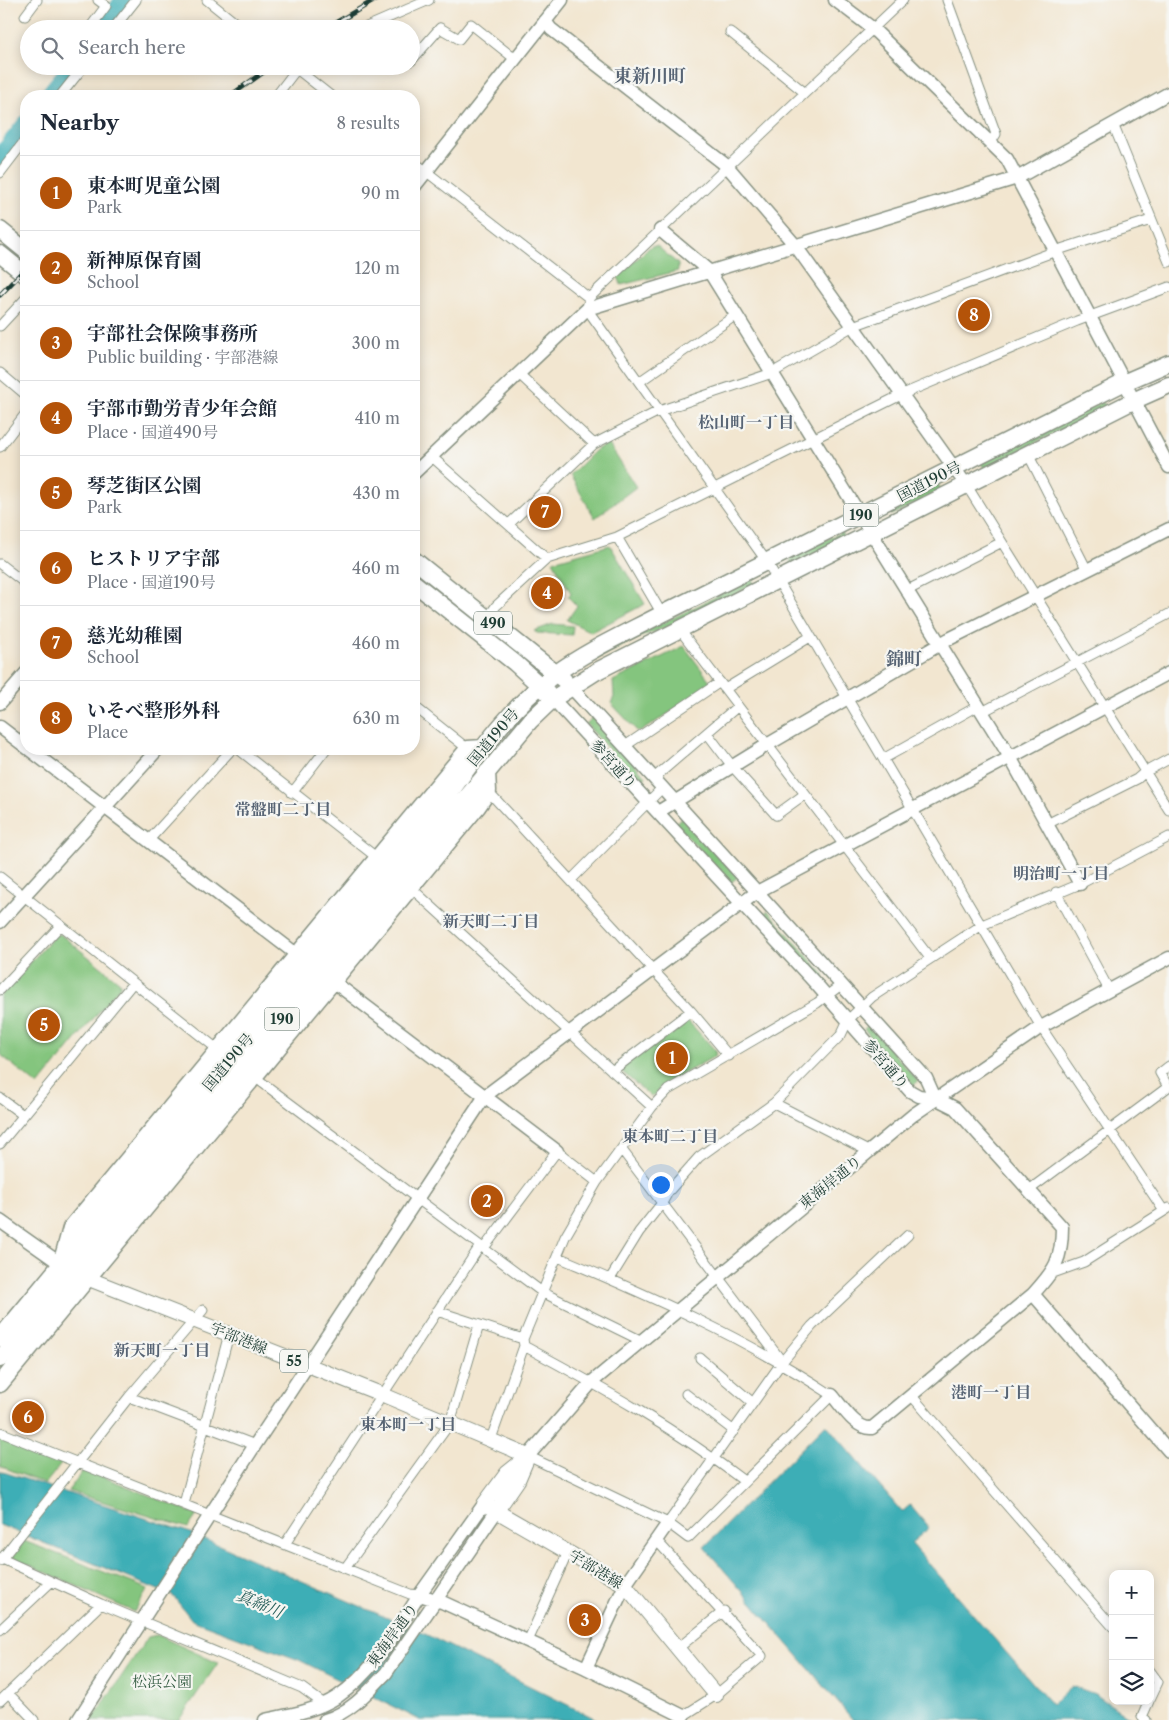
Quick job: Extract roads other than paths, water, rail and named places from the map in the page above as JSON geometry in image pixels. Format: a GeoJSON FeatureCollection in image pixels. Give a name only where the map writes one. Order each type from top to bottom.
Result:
{"type":"FeatureCollection","features":[{"type":"Feature","properties":{"kind":"highway"},"geometry":{"type":"LineString","coordinates":[[0,230],[20,246]]}},
{"type":"Feature","properties":{"kind":"highway"},"geometry":{"type":"LineString","coordinates":[[0,254],[20,270]]}},
{"type":"Feature","properties":{"kind":"highway","name":"国道190号"},"geometry":{"type":"LineString","coordinates":[[394,873],[468,767],[475,748],[556,673],[588,652],[662,614],[1123,383],[1169,363]]}},
{"type":"Feature","properties":{"kind":"highway","name":"国道190号"},"geometry":{"type":"LineString","coordinates":[[0,1359],[67,1268],[236,1063],[309,964],[394,873],[480,791],[487,772],[530,721],[554,699],[598,671],[1133,401],[1169,385]]}},
{"type":"Feature","properties":{"kind":"highway","name":"490"},"geometry":{"type":"LineString","coordinates":[[420,565],[571,687]]}},
{"type":"Feature","properties":{"kind":"highway","name":"490"},"geometry":{"type":"LineString","coordinates":[[420,588],[541,685],[554,699]]}},
{"type":"Feature","properties":{"kind":"highway"},"geometry":{"type":"LineString","coordinates":[[0,1384],[88,1278],[236,1063],[334,982],[394,873],[475,748]]}},
{"type":"Feature","properties":{"kind":"highway","name":"国道190号"},"geometry":{"type":"LineString","coordinates":[[3,1331],[67,1268]]}},
{"type":"Feature","properties":{"kind":"main road","name":"宇部港線"},"geometry":{"type":"LineString","coordinates":[[67,1268],[88,1278],[198,1315],[229,1334],[450,1422],[528,1456]]}},
{"type":"Feature","properties":{"kind":"main road"},"geometry":{"type":"LineString","coordinates":[[490,1508],[518,1480],[528,1456]]}},
{"type":"Feature","properties":{"kind":"main road","name":"宇部港線"},"geometry":{"type":"LineString","coordinates":[[490,1508],[625,1585],[716,1695]]}},
{"type":"Feature","properties":{"kind":"street"},"geometry":{"type":"LineString","coordinates":[[25,16],[37,0]]}},
{"type":"Feature","properties":{"kind":"street"},"geometry":{"type":"LineString","coordinates":[[95,20],[106,6],[98,0]]}},
{"type":"Feature","properties":{"kind":"street"},"geometry":{"type":"LineString","coordinates":[[120,20],[136,0]]}},
{"type":"Feature","properties":{"kind":"street"},"geometry":{"type":"LineString","coordinates":[[207,0],[232,20]]}},
{"type":"Feature","properties":{"kind":"street"},"geometry":{"type":"LineString","coordinates":[[383,20],[430,0]]}},
{"type":"Feature","properties":{"kind":"street"},"geometry":{"type":"LineString","coordinates":[[420,180],[562,0]]}},
{"type":"Feature","properties":{"kind":"street"},"geometry":{"type":"LineString","coordinates":[[834,0],[872,28],[991,142],[1007,160],[1123,383],[1168,464]]}},
{"type":"Feature","properties":{"kind":"street"},"geometry":{"type":"LineString","coordinates":[[420,467],[519,374],[660,230],[903,0]]}},
{"type":"Feature","properties":{"kind":"street"},"geometry":{"type":"LineString","coordinates":[[947,0],[996,134],[991,142]]}},
{"type":"Feature","properties":{"kind":"street"},"geometry":{"type":"LineString","coordinates":[[546,21],[551,29],[727,166],[795,245],[967,486],[1169,810]]}},
{"type":"Feature","properties":{"kind":"street"},"geometry":{"type":"LineString","coordinates":[[420,51],[440,28],[459,39],[472,24],[515,59]]}},
{"type":"Feature","properties":{"kind":"street"},"geometry":{"type":"LineString","coordinates":[[730,32],[804,92]]}},
{"type":"Feature","properties":{"kind":"street"},"geometry":{"type":"LineString","coordinates":[[65,90],[77,75]]}},
{"type":"Feature","properties":{"kind":"street"},"geometry":{"type":"LineString","coordinates":[[280,90],[290,75]]}},
{"type":"Feature","properties":{"kind":"street"},"geometry":{"type":"LineString","coordinates":[[306,75],[324,90]]}},
{"type":"Feature","properties":{"kind":"street"},"geometry":{"type":"LineString","coordinates":[[588,303],[709,271],[1017,178],[1169,93]]}},
{"type":"Feature","properties":{"kind":"street"},"geometry":{"type":"LineString","coordinates":[[1113,124],[1169,262]]}},
{"type":"Feature","properties":{"kind":"street"},"geometry":{"type":"LineString","coordinates":[[0,173],[20,147]]}},
{"type":"Feature","properties":{"kind":"street"},"geometry":{"type":"LineString","coordinates":[[420,167],[588,303],[659,411],[767,562],[1041,1027],[1167,1209],[1084,1262],[1052,1273]]}},
{"type":"Feature","properties":{"kind":"street"},"geometry":{"type":"LineString","coordinates":[[510,524],[594,444],[659,411],[772,373],[853,326],[1054,251],[1151,220]]}},
{"type":"Feature","properties":{"kind":"street"},"geometry":{"type":"LineString","coordinates":[[660,230],[709,271],[1010,757],[1080,884]]}},
{"type":"Feature","properties":{"kind":"street"},"geometry":{"type":"LineString","coordinates":[[488,618],[496,606],[547,559],[617,537],[903,394],[1089,316],[1169,287]]}},
{"type":"Feature","properties":{"kind":"street"},"geometry":{"type":"LineString","coordinates":[[0,326],[20,304]]}},
{"type":"Feature","properties":{"kind":"street"},"geometry":{"type":"LineString","coordinates":[[639,382],[736,315]]}},
{"type":"Feature","properties":{"kind":"street"},"geometry":{"type":"LineString","coordinates":[[0,373],[20,390]]}},
{"type":"Feature","properties":{"kind":"street"},"geometry":{"type":"LineString","coordinates":[[519,374],[594,444]]}},
{"type":"Feature","properties":{"kind":"street"},"geometry":{"type":"LineString","coordinates":[[0,447],[20,421]]}},
{"type":"Feature","properties":{"kind":"street"},"geometry":{"type":"LineString","coordinates":[[1028,454],[1086,570]]}},
{"type":"Feature","properties":{"kind":"street"},"geometry":{"type":"LineString","coordinates":[[431,456],[510,524],[547,559]]}},
{"type":"Feature","properties":{"kind":"street"},"geometry":{"type":"LineString","coordinates":[[658,812],[767,745],[940,644],[1169,529]]}},
{"type":"Feature","properties":{"kind":"street"},"geometry":{"type":"LineString","coordinates":[[617,537],[662,614]]}},
{"type":"Feature","properties":{"kind":"street"},"geometry":{"type":"LineString","coordinates":[[906,590],[1002,542]]}},
{"type":"Feature","properties":{"kind":"street"},"geometry":{"type":"LineString","coordinates":[[0,564],[20,579]]}},
{"type":"Feature","properties":{"kind":"street"},"geometry":{"type":"LineString","coordinates":[[883,759],[1169,614]]}},
{"type":"Feature","properties":{"kind":"street"},"geometry":{"type":"LineString","coordinates":[[680,630],[930,958]]}},
{"type":"Feature","properties":{"kind":"street"},"geometry":{"type":"LineString","coordinates":[[625,746],[722,686],[810,637]]}},
{"type":"Feature","properties":{"kind":"street"},"geometry":{"type":"LineString","coordinates":[[78,1720],[254,1445],[485,1096],[757,892],[1169,673]]}},
{"type":"Feature","properties":{"kind":"street"},"geometry":{"type":"LineString","coordinates":[[0,704],[20,680]]}},
{"type":"Feature","properties":{"kind":"street","name":"参宮通り"},"geometry":{"type":"LineString","coordinates":[[571,687],[676,800],[926,1078],[935,1098]]}},
{"type":"Feature","properties":{"kind":"street","name":"参宮通り"},"geometry":{"type":"LineString","coordinates":[[554,699],[848,1020],[910,1092],[919,1096],[935,1098]]}},
{"type":"Feature","properties":{"kind":"street"},"geometry":{"type":"LineString","coordinates":[[654,778],[738,706]]}},
{"type":"Feature","properties":{"kind":"street"},"geometry":{"type":"LineString","coordinates":[[420,710],[475,748]]}},
{"type":"Feature","properties":{"kind":"street"},"geometry":{"type":"LineString","coordinates":[[0,727],[20,743]]}},
{"type":"Feature","properties":{"kind":"street"},"geometry":{"type":"LineString","coordinates":[[707,733],[732,766],[776,815],[805,794]]}},
{"type":"Feature","properties":{"kind":"street"},"geometry":{"type":"LineString","coordinates":[[36,755],[597,1182]]}},
{"type":"Feature","properties":{"kind":"street"},"geometry":{"type":"LineString","coordinates":[[0,922],[152,755]]}},
{"type":"Feature","properties":{"kind":"street"},"geometry":{"type":"LineString","coordinates":[[148,841],[227,755]]}},
{"type":"Feature","properties":{"kind":"street"},"geometry":{"type":"LineString","coordinates":[[245,755],[394,873],[652,1107]]}},
{"type":"Feature","properties":{"kind":"street"},"geometry":{"type":"LineString","coordinates":[[292,793],[321,755]]}},
{"type":"Feature","properties":{"kind":"street"},"geometry":{"type":"LineString","coordinates":[[1046,824],[1137,779],[1144,772],[1169,758]]}},
{"type":"Feature","properties":{"kind":"street"},"geometry":{"type":"LineString","coordinates":[[571,880],[663,787]]}},
{"type":"Feature","properties":{"kind":"street"},"geometry":{"type":"LineString","coordinates":[[480,791],[571,880],[691,1011],[729,1056]]}},
{"type":"Feature","properties":{"kind":"street"},"geometry":{"type":"LineString","coordinates":[[610,1279],[639,1232],[662,1203],[668,1192],[699,1157],[774,1103],[841,1035],[848,1020],[872,997],[982,925],[1056,892],[1080,884],[1169,837]]}},
{"type":"Feature","properties":{"kind":"street"},"geometry":{"type":"LineString","coordinates":[[0,877],[236,1063],[542,1292],[640,1340]]}},
{"type":"Feature","properties":{"kind":"street"},"geometry":{"type":"LineString","coordinates":[[1056,892],[1109,990]]}},
{"type":"Feature","properties":{"kind":"street"},"geometry":{"type":"LineString","coordinates":[[0,990],[60,924]]}},
{"type":"Feature","properties":{"kind":"street","name":"東海岸通り"},"geometry":{"type":"LineString","coordinates":[[528,1456],[592,1382],[717,1275],[935,1098],[1041,1027],[1169,958]]}},
{"type":"Feature","properties":{"kind":"street"},"geometry":{"type":"LineString","coordinates":[[0,1144],[133,983]]}},
{"type":"Feature","properties":{"kind":"street"},"geometry":{"type":"LineString","coordinates":[[491,1439],[542,1292],[565,1237],[597,1182],[652,1107],[668,1090],[827,997],[841,985]]}},
{"type":"Feature","properties":{"kind":"street"},"geometry":{"type":"LineString","coordinates":[[612,1071],[691,1011]]}},
{"type":"Feature","properties":{"kind":"street"},"geometry":{"type":"LineString","coordinates":[[1029,1190],[1168,1088],[1160,1073],[1169,1066]]}},
{"type":"Feature","properties":{"kind":"street"},"geometry":{"type":"LineString","coordinates":[[0,1098],[23,1115]]}},
{"type":"Feature","properties":{"kind":"street"},"geometry":{"type":"LineString","coordinates":[[558,1257],[678,1308],[782,1362],[832,1395],[860,1426],[866,1429],[872,1428],[1033,1294],[1052,1273],[1062,1248],[1062,1227],[955,1108],[935,1098]]}},
{"type":"Feature","properties":{"kind":"street"},"geometry":{"type":"LineString","coordinates":[[774,1103],[868,1151]]}},
{"type":"Feature","properties":{"kind":"street"},"geometry":{"type":"LineString","coordinates":[[622,1150],[782,1362]]}},
{"type":"Feature","properties":{"kind":"street"},"geometry":{"type":"LineString","coordinates":[[285,1544],[381,1394],[437,1311],[482,1247],[557,1151]]}},
{"type":"Feature","properties":{"kind":"street"},"geometry":{"type":"LineString","coordinates":[[0,1221],[67,1268]]}},
{"type":"Feature","properties":{"kind":"street"},"geometry":{"type":"LineString","coordinates":[[586,1668],[625,1585],[782,1362],[812,1326],[908,1235]]}},
{"type":"Feature","properties":{"kind":"street"},"geometry":{"type":"LineString","coordinates":[[1033,1294],[1169,1451]]}},
{"type":"Feature","properties":{"kind":"street"},"geometry":{"type":"LineString","coordinates":[[437,1311],[524,1342],[715,1459],[744,1481]]}},
{"type":"Feature","properties":{"kind":"street"},"geometry":{"type":"LineString","coordinates":[[198,1315],[129,1396],[0,1559],[101,1604],[302,1688],[324,1704],[332,1719]]}},
{"type":"Feature","properties":{"kind":"street"},"geometry":{"type":"LineString","coordinates":[[346,1568],[450,1422],[479,1325]]}},
{"type":"Feature","properties":{"kind":"street"},"geometry":{"type":"LineString","coordinates":[[184,1504],[203,1424],[229,1334]]}},
{"type":"Feature","properties":{"kind":"street"},"geometry":{"type":"LineString","coordinates":[[700,1358],[753,1403]]}},
{"type":"Feature","properties":{"kind":"street"},"geometry":{"type":"LineString","coordinates":[[686,1394],[734,1431]]}},
{"type":"Feature","properties":{"kind":"street"},"geometry":{"type":"LineString","coordinates":[[528,1456],[668,1523],[688,1538],[832,1395]]}},
{"type":"Feature","properties":{"kind":"street"},"geometry":{"type":"LineString","coordinates":[[911,1395],[1109,1622]]}},
{"type":"Feature","properties":{"kind":"street"},"geometry":{"type":"LineString","coordinates":[[129,1396],[254,1445]]}},
{"type":"Feature","properties":{"kind":"street"},"geometry":{"type":"LineString","coordinates":[[0,1432],[410,1594],[435,1599],[586,1668],[683,1716],[716,1695],[762,1656],[724,1611],[657,1541]]}},
{"type":"Feature","properties":{"kind":"street","name":"東海岸通り"},"geometry":{"type":"LineString","coordinates":[[265,1720],[293,1714],[324,1704],[349,1688],[371,1666],[420,1595],[490,1508]]}},
{"type":"Feature","properties":{"kind":"street","name":"東海岸通り"},"geometry":{"type":"LineString","coordinates":[[332,1719],[364,1696],[386,1673],[418,1627],[490,1508]]}},
{"type":"Feature","properties":{"kind":"street"},"geometry":{"type":"LineString","coordinates":[[528,1641],[568,1552]]}},
{"type":"Feature","properties":{"kind":"street"},"geometry":{"type":"LineString","coordinates":[[0,1630],[51,1582]]}},
{"type":"Feature","properties":{"kind":"street"},"geometry":{"type":"LineString","coordinates":[[0,1701],[101,1604]]}},
{"type":"Feature","properties":{"kind":"street"},"geometry":{"type":"LineString","coordinates":[[677,1649],[724,1611]]}},
{"type":"Feature","properties":{"kind":"street"},"geometry":{"type":"LineString","coordinates":[[1154,1676],[1158,1682],[1154,1691]]}},
{"type":"Feature","properties":{"kind":"street"},"geometry":{"type":"LineString","coordinates":[[8,1693],[34,1720]]}},
{"type":"Feature","properties":{"kind":"street"},"geometry":{"type":"LineString","coordinates":[[1146,1720],[1142,1717],[1148,1705]]}},
{"type":"Feature","properties":{"kind":"water"},"geometry":{"type":"Polygon","coordinates":[[[826,1424],[902,1512],[910,1505],[929,1528],[911,1543],[1052,1705],[1072,1686],[1095,1694],[1133,1720],[853,1720],[704,1547],[826,1424]]]}},
{"type":"Feature","properties":{"kind":"water","name":"真締川"},"geometry":{"type":"Polygon","coordinates":[[[0,1471],[191,1533],[427,1635],[598,1720],[420,1720],[299,1660],[192,1620],[173,1596],[0,1525],[0,1471]]]}},
{"type":"Feature","properties":{"kind":"waterway"},"geometry":{"type":"LineString","coordinates":[[108,20],[124,0]]}},
{"type":"Feature","properties":{"kind":"waterway"},"geometry":{"type":"LineString","coordinates":[[53,90],[65,75]]}},
{"type":"Feature","properties":{"kind":"waterway"},"geometry":{"type":"LineString","coordinates":[[0,157],[20,132]]}},
{"type":"Feature","properties":{"kind":"railway"},"geometry":{"type":"LineString","coordinates":[[341,20],[375,0]]}},
{"type":"Feature","properties":{"kind":"railway"},"geometry":{"type":"LineString","coordinates":[[238,90],[259,75]]}},
{"type":"Feature","properties":{"kind":"railway"},"geometry":{"type":"LineString","coordinates":[[0,295],[20,274]]}},
{"type":"Feature","properties":{"kind":"place","name":"いそべ整形外科"},"geometry":{"type":"Point","coordinates":[974,315]}},
{"type":"Feature","properties":{"kind":"place","name":"慈光幼稚園"},"geometry":{"type":"Point","coordinates":[545,512]}},
{"type":"Feature","properties":{"kind":"place","name":"宇部市勤労青少年会館"},"geometry":{"type":"Point","coordinates":[547,593]}},
{"type":"Feature","properties":{"kind":"place","name":"琴芝街区公園"},"geometry":{"type":"Point","coordinates":[44,1025]}},
{"type":"Feature","properties":{"kind":"place","name":"東本町児童公園"},"geometry":{"type":"Point","coordinates":[672,1058]}},
{"type":"Feature","properties":{"kind":"place","name":"新神原保育園"},"geometry":{"type":"Point","coordinates":[487,1201]}},
{"type":"Feature","properties":{"kind":"place","name":"ヒストリア宇部"},"geometry":{"type":"Point","coordinates":[28,1417]}},
{"type":"Feature","properties":{"kind":"place","name":"宇部社会保険事務所"},"geometry":{"type":"Point","coordinates":[585,1620]}},
{"type":"Feature","properties":{"kind":"district","name":"東新川町"},"geometry":{"type":"Point","coordinates":[650,76]}},
{"type":"Feature","properties":{"kind":"district","name":"松山町一丁目"},"geometry":{"type":"Point","coordinates":[746,422]}},
{"type":"Feature","properties":{"kind":"district","name":"錦町"},"geometry":{"type":"Point","coordinates":[904,659]}},
{"type":"Feature","properties":{"kind":"district","name":"常盤町二丁目"},"geometry":{"type":"Point","coordinates":[283,809]}},
{"type":"Feature","properties":{"kind":"district","name":"明治町一丁目"},"geometry":{"type":"Point","coordinates":[1061,873]}},
{"type":"Feature","properties":{"kind":"district","name":"新天町二丁目"},"geometry":{"type":"Point","coordinates":[491,921]}},
{"type":"Feature","properties":{"kind":"district","name":"東本町二丁目"},"geometry":{"type":"Point","coordinates":[670,1136]}},
{"type":"Feature","properties":{"kind":"district","name":"新天町一丁目"},"geometry":{"type":"Point","coordinates":[162,1350]}},
{"type":"Feature","properties":{"kind":"district","name":"港町一丁目"},"geometry":{"type":"Point","coordinates":[991,1392]}},
{"type":"Feature","properties":{"kind":"district","name":"東本町一丁目"},"geometry":{"type":"Point","coordinates":[408,1424]}},
{"type":"Feature","properties":{"kind":"park label","name":"松浜公園"},"geometry":{"type":"Point","coordinates":[162,1681]}}]}
